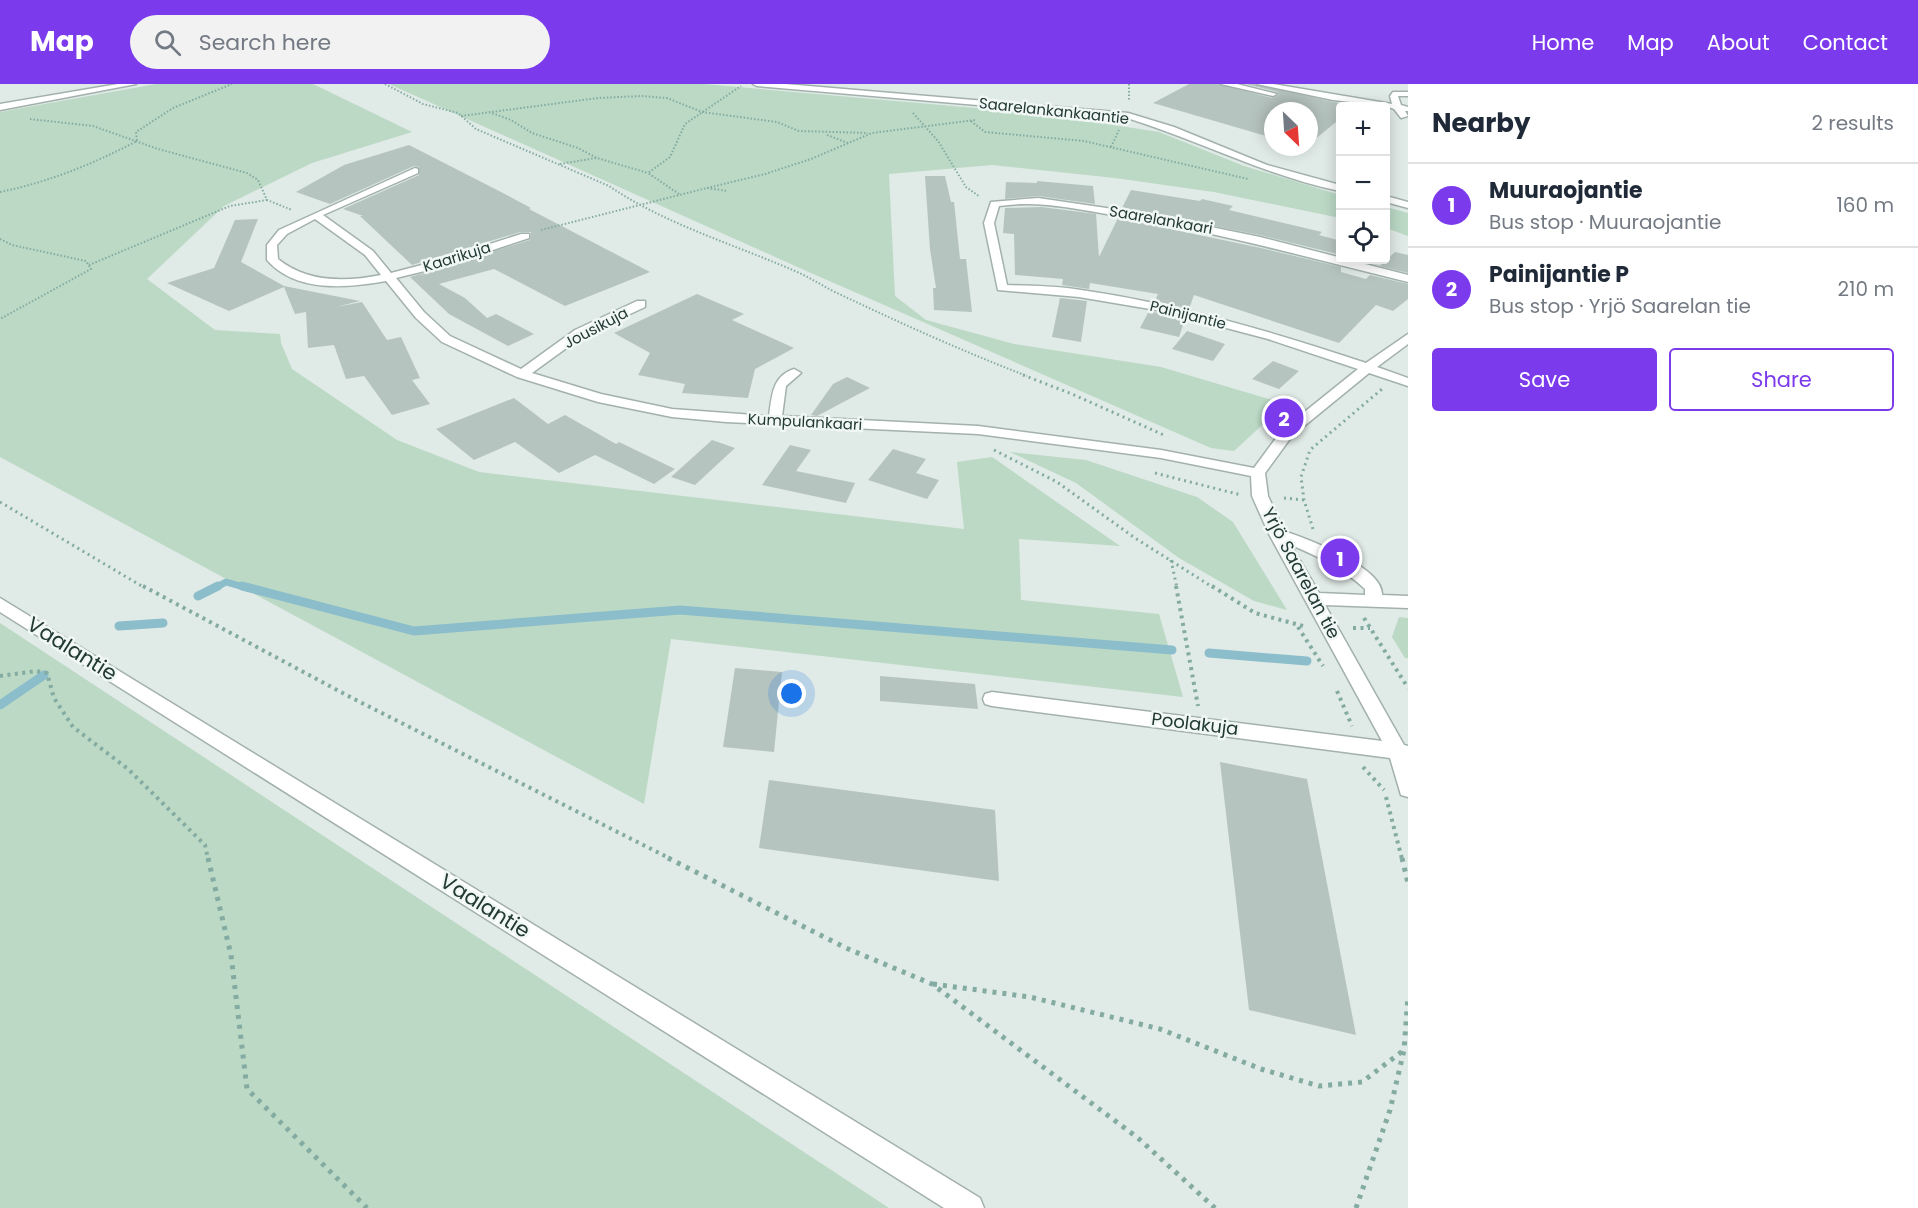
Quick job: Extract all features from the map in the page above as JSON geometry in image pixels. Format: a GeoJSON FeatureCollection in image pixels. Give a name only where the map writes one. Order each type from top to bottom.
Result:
{"type":"FeatureCollection","features":[{"type":"Feature","properties":{"kind":"street"},"geometry":{"type":"LineString","coordinates":[[0,107],[132,84]]}},
{"type":"Feature","properties":{"kind":"street","name":"Saarelankankaantie"},"geometry":{"type":"LineString","coordinates":[[757,84],[1128,116],[1171,129],[1264,167],[1336,187]]}},
{"type":"Feature","properties":{"kind":"street"},"geometry":{"type":"LineString","coordinates":[[1226,84],[1397,108],[1407,114]]}},
{"type":"Feature","properties":{"kind":"street"},"geometry":{"type":"LineString","coordinates":[[1261,84],[1335,101]]}},
{"type":"Feature","properties":{"kind":"street"},"geometry":{"type":"LineString","coordinates":[[1397,108],[1394,96],[1408,94]]}},
{"type":"Feature","properties":{"kind":"street"},"geometry":{"type":"LineString","coordinates":[[1390,113],[1407,114]]}},
{"type":"Feature","properties":{"kind":"street"},"geometry":{"type":"LineString","coordinates":[[389,278],[318,282],[292,275],[273,260],[272,245],[283,232],[310,218],[415,171]]}},
{"type":"Feature","properties":{"kind":"street"},"geometry":{"type":"LineString","coordinates":[[1390,200],[1408,205]]}},
{"type":"Feature","properties":{"kind":"street","name":"Saarelankaari"},"geometry":{"type":"LineString","coordinates":[[995,204],[1008,201],[1056,203],[1184,222],[1293,247],[1408,279]]}},
{"type":"Feature","properties":{"kind":"street","name":"Painijantie"},"geometry":{"type":"LineString","coordinates":[[995,204],[989,223],[1002,288],[1079,293],[1163,308],[1272,336],[1408,382]]}},
{"type":"Feature","properties":{"kind":"street","name":"Kumpulankaari"},"geometry":{"type":"LineString","coordinates":[[310,218],[369,253],[420,315],[446,339],[522,374],[598,398],[672,413],[978,430],[1161,454],[1258,473]]}},
{"type":"Feature","properties":{"kind":"street","name":"Kaarikuja"},"geometry":{"type":"LineString","coordinates":[[389,278],[525,236]]}},
{"type":"Feature","properties":{"kind":"street","name":"Jousikuja"},"geometry":{"type":"LineString","coordinates":[[522,374],[579,333],[641,304]]}},
{"type":"Feature","properties":{"kind":"street"},"geometry":{"type":"LineString","coordinates":[[1258,473],[1287,433],[1408,338]]}},
{"type":"Feature","properties":{"kind":"street"},"geometry":{"type":"LineString","coordinates":[[775,420],[780,385],[794,373]]}},
{"type":"Feature","properties":{"kind":"street","name":"Yrjö Saarelan tie"},"geometry":{"type":"LineString","coordinates":[[1258,473],[1260,496],[1277,534],[1403,753],[1408,789]]}},
{"type":"Feature","properties":{"kind":"street"},"geometry":{"type":"LineString","coordinates":[[1277,534],[1320,550],[1360,573],[1374,587],[1373,601]]}},
{"type":"Feature","properties":{"kind":"street"},"geometry":{"type":"LineString","coordinates":[[1315,599],[1408,602]]}},
{"type":"Feature","properties":{"kind":"street","name":"Vaalantie"},"geometry":{"type":"LineString","coordinates":[[0,604],[970,1208]]}},
{"type":"Feature","properties":{"kind":"street","name":"Poolakuja"},"geometry":{"type":"LineString","coordinates":[[992,699],[1403,753]]}},
{"type":"Feature","properties":{"kind":"path"},"geometry":{"type":"LineString","coordinates":[[137,141],[136,132],[173,108],[232,84]]}},
{"type":"Feature","properties":{"kind":"path"},"geometry":{"type":"LineString","coordinates":[[385,84],[423,104],[458,113],[476,129],[609,186],[639,204],[798,272],[833,291],[984,360],[1072,394],[1172,439]]}},
{"type":"Feature","properties":{"kind":"path"},"geometry":{"type":"LineString","coordinates":[[648,173],[670,157],[685,124],[744,84]]}},
{"type":"Feature","properties":{"kind":"path"},"geometry":{"type":"LineString","coordinates":[[462,116],[598,98],[641,96],[667,98],[702,112],[777,122],[799,131],[824,133],[872,133],[982,119]]}},
{"type":"Feature","properties":{"kind":"path"},"geometry":{"type":"LineString","coordinates":[[903,97],[921,126],[937,140],[956,172],[975,194],[995,204]]}},
{"type":"Feature","properties":{"kind":"path"},"geometry":{"type":"LineString","coordinates":[[489,111],[511,120],[532,133],[578,148],[597,158],[648,173],[680,194]]}},
{"type":"Feature","properties":{"kind":"path"},"geometry":{"type":"LineString","coordinates":[[24,118],[93,126],[158,149],[247,173],[258,180],[267,200]]}},
{"type":"Feature","properties":{"kind":"path"},"geometry":{"type":"LineString","coordinates":[[970,121],[977,129],[985,132],[1084,141],[1208,172],[1254,180]]}},
{"type":"Feature","properties":{"kind":"path"},"geometry":{"type":"LineString","coordinates":[[824,133],[848,142]]}},
{"type":"Feature","properties":{"kind":"path"},"geometry":{"type":"LineString","coordinates":[[525,236],[580,218],[765,174],[811,159],[872,133]]}},
{"type":"Feature","properties":{"kind":"path"},"geometry":{"type":"LineString","coordinates":[[0,192],[41,184],[107,157],[137,141]]}},
{"type":"Feature","properties":{"kind":"path"},"geometry":{"type":"LineString","coordinates":[[558,165],[597,158]]}},
{"type":"Feature","properties":{"kind":"path"},"geometry":{"type":"LineString","coordinates":[[707,188],[727,191]]}},
{"type":"Feature","properties":{"kind":"path"},"geometry":{"type":"LineString","coordinates":[[89,265],[230,206],[267,200],[310,218]]}},
{"type":"Feature","properties":{"kind":"path"},"geometry":{"type":"LineString","coordinates":[[0,239],[12,245],[86,261],[91,268],[81,276],[0,319]]}},
{"type":"Feature","properties":{"kind":"path"},"geometry":{"type":"LineString","coordinates":[[1320,550],[1304,500],[1301,477],[1310,450],[1395,377]]}},
{"type":"Feature","properties":{"kind":"path"},"geometry":{"type":"LineString","coordinates":[[987,447],[1057,482],[1135,537],[1255,613],[1298,626]]}},
{"type":"Feature","properties":{"kind":"path"},"geometry":{"type":"LineString","coordinates":[[0,502],[175,605],[352,698],[846,948],[932,984],[1138,1138],[1215,1208]]}},
{"type":"Feature","properties":{"kind":"path"},"geometry":{"type":"LineString","coordinates":[[1171,560],[1188,641],[1201,725]]}},
{"type":"Feature","properties":{"kind":"path"},"geometry":{"type":"LineString","coordinates":[[1352,600],[1408,688]]}},
{"type":"Feature","properties":{"kind":"path"},"geometry":{"type":"LineString","coordinates":[[0,676],[36,671],[47,673],[54,698],[73,727],[128,769],[205,845],[231,955],[247,1089],[367,1208]]}},
{"type":"Feature","properties":{"kind":"path"},"geometry":{"type":"LineString","coordinates":[[932,984],[1030,997],[1160,1029],[1261,1069],[1319,1086],[1362,1082],[1404,1050]]}},
{"type":"Feature","properties":{"kind":"path"},"geometry":{"type":"LineString","coordinates":[[1356,1208],[1390,1110],[1404,1050],[1408,996]]}},
{"type":"Feature","properties":{"kind":"green space"},"geometry":{"type":"Polygon","coordinates":[[[156,84],[313,84],[412,132],[312,163],[224,206],[147,279],[215,330],[280,334],[281,343],[292,369],[397,440],[479,472],[964,529],[957,462],[992,457],[1120,546],[1019,539],[1021,600],[1159,614],[1183,697],[671,639],[644,804],[0,457],[0,112],[156,84]]]}},
{"type":"Feature","properties":{"kind":"green space"},"geometry":{"type":"Polygon","coordinates":[[[389,84],[704,84],[1042,114],[1159,132],[1244,166],[1336,194],[1336,217],[1214,192],[1115,178],[992,165],[889,174],[895,296],[926,320],[1014,344],[1161,367],[1285,404],[1234,451],[1211,448],[811,273],[389,84]]]}},
{"type":"Feature","properties":{"kind":"green space"},"geometry":{"type":"Polygon","coordinates":[[[1390,208],[1408,213],[1408,236],[1390,229],[1390,208]]]}},
{"type":"Feature","properties":{"kind":"green space"},"geometry":{"type":"Polygon","coordinates":[[[1010,452],[1086,460],[1197,497],[1233,522],[1287,610],[1254,601],[1179,558],[1076,483],[1010,452]]]}},
{"type":"Feature","properties":{"kind":"green space"},"geometry":{"type":"Polygon","coordinates":[[[1399,617],[1408,618],[1408,658],[1405,658],[1392,637],[1399,617]]]}},
{"type":"Feature","properties":{"kind":"green space"},"geometry":{"type":"Polygon","coordinates":[[[0,623],[889,1208],[0,1208],[0,623]]]}},
{"type":"Feature","properties":{"kind":"building"},"geometry":{"type":"Polygon","coordinates":[[[1189,84],[1219,84],[1272,98],[1279,95],[1278,92],[1246,84],[1255,84],[1336,102],[1336,122],[1318,137],[1318,102],[1264,102],[1264,135],[1153,103],[1189,84]]]}},
{"type":"Feature","properties":{"kind":"building"},"geometry":{"type":"Polygon","coordinates":[[[409,145],[650,272],[565,306],[494,269],[439,284],[465,298],[487,318],[496,314],[534,334],[508,346],[449,314],[410,277],[420,274],[424,276],[421,274],[530,240],[531,232],[520,232],[412,265],[360,216],[363,216],[343,209],[419,175],[419,167],[414,166],[330,204],[296,192],[344,165],[409,145]]]}},
{"type":"Feature","properties":{"kind":"building"},"geometry":{"type":"Polygon","coordinates":[[[925,176],[945,176],[951,202],[954,202],[960,259],[966,259],[972,312],[934,310],[933,288],[936,288],[930,249],[925,176]]]}},
{"type":"Feature","properties":{"kind":"building"},"geometry":{"type":"Polygon","coordinates":[[[1037,181],[1093,186],[1095,204],[1038,196],[1005,199],[1006,182],[1037,183],[1037,181]]]}},
{"type":"Feature","properties":{"kind":"building"},"geometry":{"type":"Polygon","coordinates":[[[1131,190],[1200,201],[1202,199],[1233,206],[1229,210],[1322,232],[1319,235],[1336,240],[1336,254],[1260,235],[1122,208],[1131,190]]]}},
{"type":"Feature","properties":{"kind":"building"},"geometry":{"type":"Polygon","coordinates":[[[1042,207],[1096,214],[1099,257],[1118,218],[1341,267],[1341,272],[1366,279],[1370,275],[1408,284],[1408,299],[1393,311],[1376,305],[1339,343],[1194,295],[1189,309],[1155,301],[1158,294],[1090,283],[1089,289],[1062,285],[1063,279],[1015,275],[1014,234],[1003,233],[1005,208],[1042,207]]]}},
{"type":"Feature","properties":{"kind":"building"},"geometry":{"type":"Polygon","coordinates":[[[258,219],[241,262],[284,286],[360,301],[336,307],[362,302],[387,340],[401,337],[420,378],[412,380],[430,404],[392,415],[364,376],[346,379],[334,345],[308,348],[306,312],[295,314],[284,287],[229,311],[167,283],[214,268],[235,220],[258,219]]]}},
{"type":"Feature","properties":{"kind":"building"},"geometry":{"type":"Polygon","coordinates":[[[1395,252],[1408,255],[1408,273],[1380,266],[1390,264],[1390,257],[1395,252]]]}},
{"type":"Feature","properties":{"kind":"building"},"geometry":{"type":"Polygon","coordinates":[[[697,294],[744,314],[732,320],[794,348],[755,369],[748,398],[682,393],[685,384],[638,375],[650,353],[614,333],[697,294]]]}},
{"type":"Feature","properties":{"kind":"building"},"geometry":{"type":"Polygon","coordinates":[[[1060,298],[1087,301],[1081,342],[1052,337],[1060,298]]]}},
{"type":"Feature","properties":{"kind":"building"},"geometry":{"type":"Polygon","coordinates":[[[1149,311],[1185,319],[1179,337],[1140,328],[1149,311]]]}},
{"type":"Feature","properties":{"kind":"building"},"geometry":{"type":"Polygon","coordinates":[[[1187,331],[1225,344],[1213,361],[1172,349],[1187,331]]]}},
{"type":"Feature","properties":{"kind":"building"},"geometry":{"type":"Polygon","coordinates":[[[1273,361],[1299,371],[1279,389],[1252,379],[1273,361]]]}},
{"type":"Feature","properties":{"kind":"building"},"geometry":{"type":"Polygon","coordinates":[[[847,377],[870,388],[817,416],[811,415],[833,384],[847,377]]]}},
{"type":"Feature","properties":{"kind":"building"},"geometry":{"type":"Polygon","coordinates":[[[514,398],[548,424],[565,415],[616,444],[619,442],[675,469],[654,484],[595,455],[559,473],[515,442],[474,460],[436,429],[514,398]]]}},
{"type":"Feature","properties":{"kind":"building"},"geometry":{"type":"Polygon","coordinates":[[[712,440],[735,448],[695,485],[671,477],[712,440]]]}},
{"type":"Feature","properties":{"kind":"building"},"geometry":{"type":"Polygon","coordinates":[[[790,445],[811,450],[796,471],[855,483],[846,503],[762,485],[790,445]]]}},
{"type":"Feature","properties":{"kind":"building"},"geometry":{"type":"Polygon","coordinates":[[[893,449],[926,459],[916,473],[939,480],[927,499],[868,480],[893,449]]]}},
{"type":"Feature","properties":{"kind":"building"},"geometry":{"type":"Polygon","coordinates":[[[735,668],[782,672],[774,752],[723,747],[735,668]]]}},
{"type":"Feature","properties":{"kind":"building"},"geometry":{"type":"Polygon","coordinates":[[[880,676],[975,684],[978,709],[880,701],[880,676]]]}},
{"type":"Feature","properties":{"kind":"building"},"geometry":{"type":"Polygon","coordinates":[[[1220,762],[1307,779],[1356,1035],[1249,1010],[1220,762]]]}},
{"type":"Feature","properties":{"kind":"building"},"geometry":{"type":"Polygon","coordinates":[[[769,780],[995,810],[999,881],[759,848],[769,780]]]}},
{"type":"Feature","properties":{"kind":"waterway"},"geometry":{"type":"LineString","coordinates":[[215,588],[226,582],[247,588]]}},
{"type":"Feature","properties":{"kind":"waterway"},"geometry":{"type":"LineString","coordinates":[[198,596],[218,586]]}},
{"type":"Feature","properties":{"kind":"waterway"},"geometry":{"type":"LineString","coordinates":[[242,586],[414,631],[680,610],[1172,650]]}},
{"type":"Feature","properties":{"kind":"waterway"},"geometry":{"type":"LineString","coordinates":[[119,626],[163,623]]}},
{"type":"Feature","properties":{"kind":"waterway"},"geometry":{"type":"LineString","coordinates":[[1209,653],[1307,661]]}},
{"type":"Feature","properties":{"kind":"waterway"},"geometry":{"type":"LineString","coordinates":[[0,705],[44,675]]}},
{"type":"Feature","properties":{"kind":"place","name":"Painijantie P"},"geometry":{"type":"Point","coordinates":[1284,418]}},
{"type":"Feature","properties":{"kind":"place","name":"Muuraojantie"},"geometry":{"type":"Point","coordinates":[1340,558]}}]}
